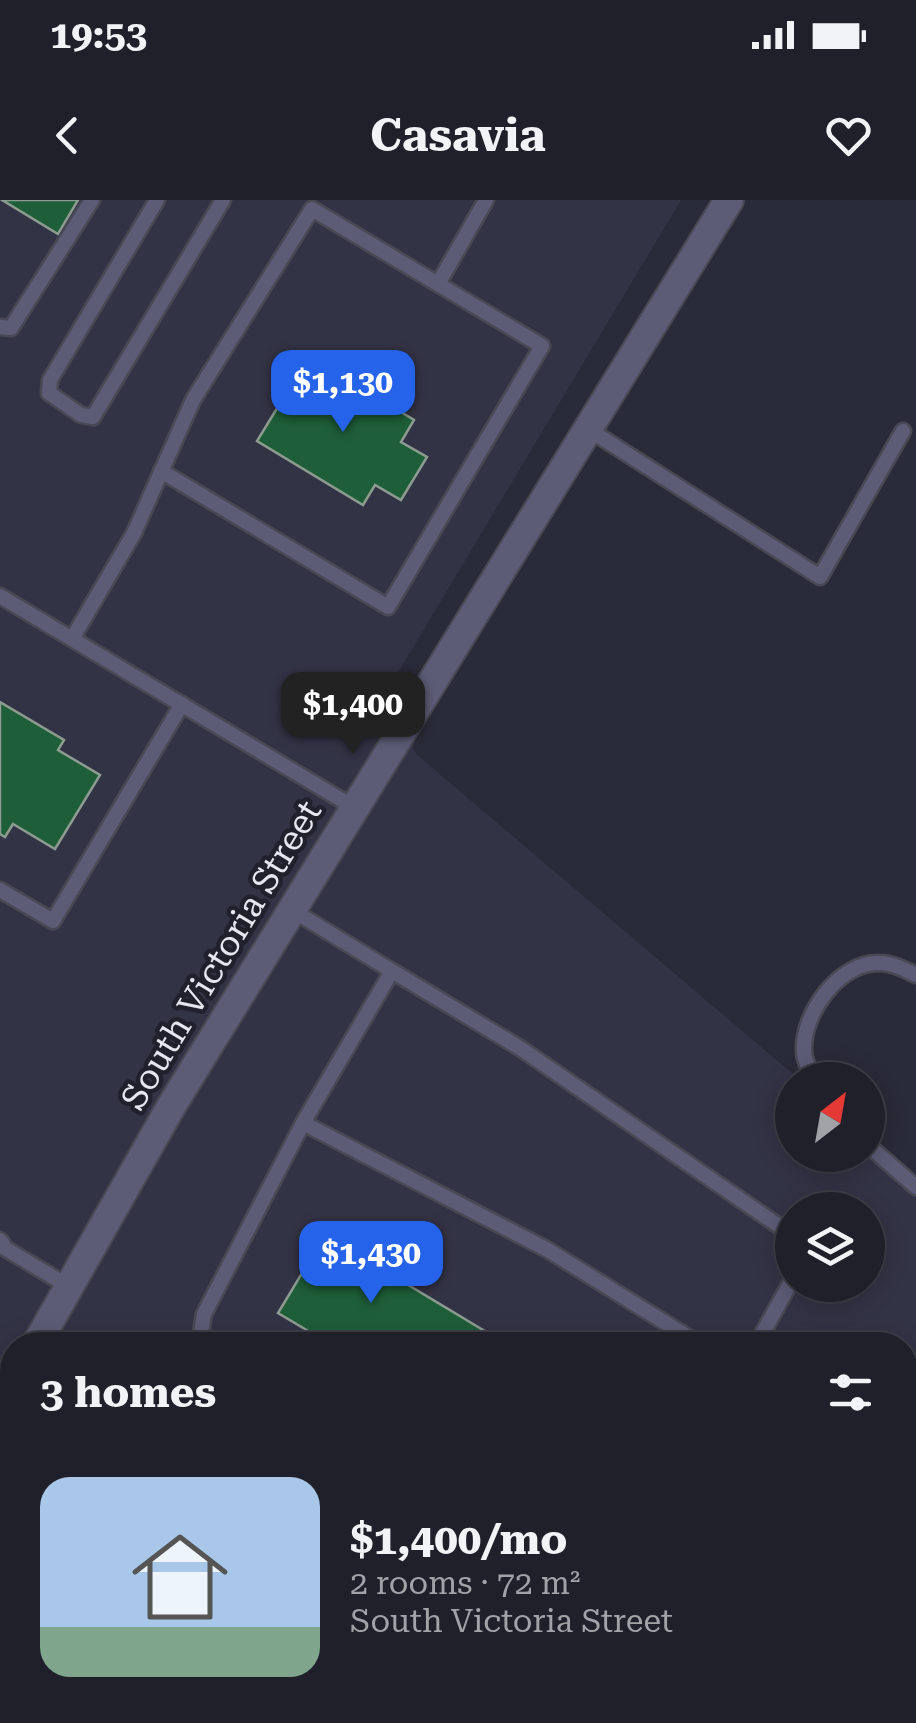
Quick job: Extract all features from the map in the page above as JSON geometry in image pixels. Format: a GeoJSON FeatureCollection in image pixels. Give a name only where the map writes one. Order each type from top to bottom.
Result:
{"type":"FeatureCollection","features":[{"type":"Feature","properties":{"kind":"street","name":"South Victoria Street"},"geometry":{"type":"LineString","coordinates":[[43,1332],[172,1105],[724,202]]}},
{"type":"Feature","properties":{"kind":"lane"},"geometry":{"type":"LineString","coordinates":[[0,327],[10,328],[92,200]]}},
{"type":"Feature","properties":{"kind":"lane"},"geometry":{"type":"LineString","coordinates":[[157,200],[50,380],[49,393],[80,415],[94,417],[223,200]]}},
{"type":"Feature","properties":{"kind":"lane"},"geometry":{"type":"LineString","coordinates":[[438,284],[486,200]]}},
{"type":"Feature","properties":{"kind":"lane"},"geometry":{"type":"LineString","coordinates":[[72,639],[134,533],[161,471],[193,400],[312,209],[542,346],[388,607],[161,471]]}},
{"type":"Feature","properties":{"kind":"lane"},"geometry":{"type":"LineString","coordinates":[[588,429],[820,577],[903,431]]}},
{"type":"Feature","properties":{"kind":"lane"},"geometry":{"type":"LineString","coordinates":[[0,596],[355,808]]}},
{"type":"Feature","properties":{"kind":"lane"},"geometry":{"type":"LineString","coordinates":[[0,890],[54,921],[182,704]]}},
{"type":"Feature","properties":{"kind":"lane"},"geometry":{"type":"LineString","coordinates":[[292,910],[520,1048],[775,1223]]}},
{"type":"Feature","properties":{"kind":"lane"},"geometry":{"type":"LineString","coordinates":[[806,1062],[804,1040],[812,1012],[832,986],[874,962],[892,964],[916,975]]}},
{"type":"Feature","properties":{"kind":"lane"},"geometry":{"type":"LineString","coordinates":[[201,1332],[204,1314],[303,1123],[392,971]]}},
{"type":"Feature","properties":{"kind":"lane"},"geometry":{"type":"LineString","coordinates":[[303,1123],[548,1250],[680,1332]]}},
{"type":"Feature","properties":{"kind":"lane"},"geometry":{"type":"LineString","coordinates":[[885,1160],[916,1187]]}},
{"type":"Feature","properties":{"kind":"lane"},"geometry":{"type":"LineString","coordinates":[[0,1240],[6,1249],[68,1286]]}},
{"type":"Feature","properties":{"kind":"lane"},"geometry":{"type":"LineString","coordinates":[[763,1332],[780,1302]]}},
{"type":"Feature","properties":{"kind":"shaded area"},"geometry":{"type":"Polygon","coordinates":[[[0,200],[681,200],[390,686],[416,754],[779,1062],[775,1062],[775,1172],[885,1172],[885,1153],[916,1179],[916,1332],[0,1332],[0,200]]]}},
{"type":"Feature","properties":{"kind":"building"},"geometry":{"type":"Polygon","coordinates":[[[2,200],[78,200],[58,234],[2,200]]]}},
{"type":"Feature","properties":{"kind":"building"},"geometry":{"type":"Polygon","coordinates":[[[309,356],[414,420],[401,442],[427,457],[401,500],[375,485],[363,505],[257,441],[309,356]]]}},
{"type":"Feature","properties":{"kind":"building"},"geometry":{"type":"Polygon","coordinates":[[[0,702],[64,740],[58,750],[100,775],[55,849],[13,824],[5,837],[0,834],[0,702]]]}},
{"type":"Feature","properties":{"kind":"building"},"geometry":{"type":"Polygon","coordinates":[[[325,1235],[486,1332],[310,1332],[278,1313],[325,1235]]]}}]}
